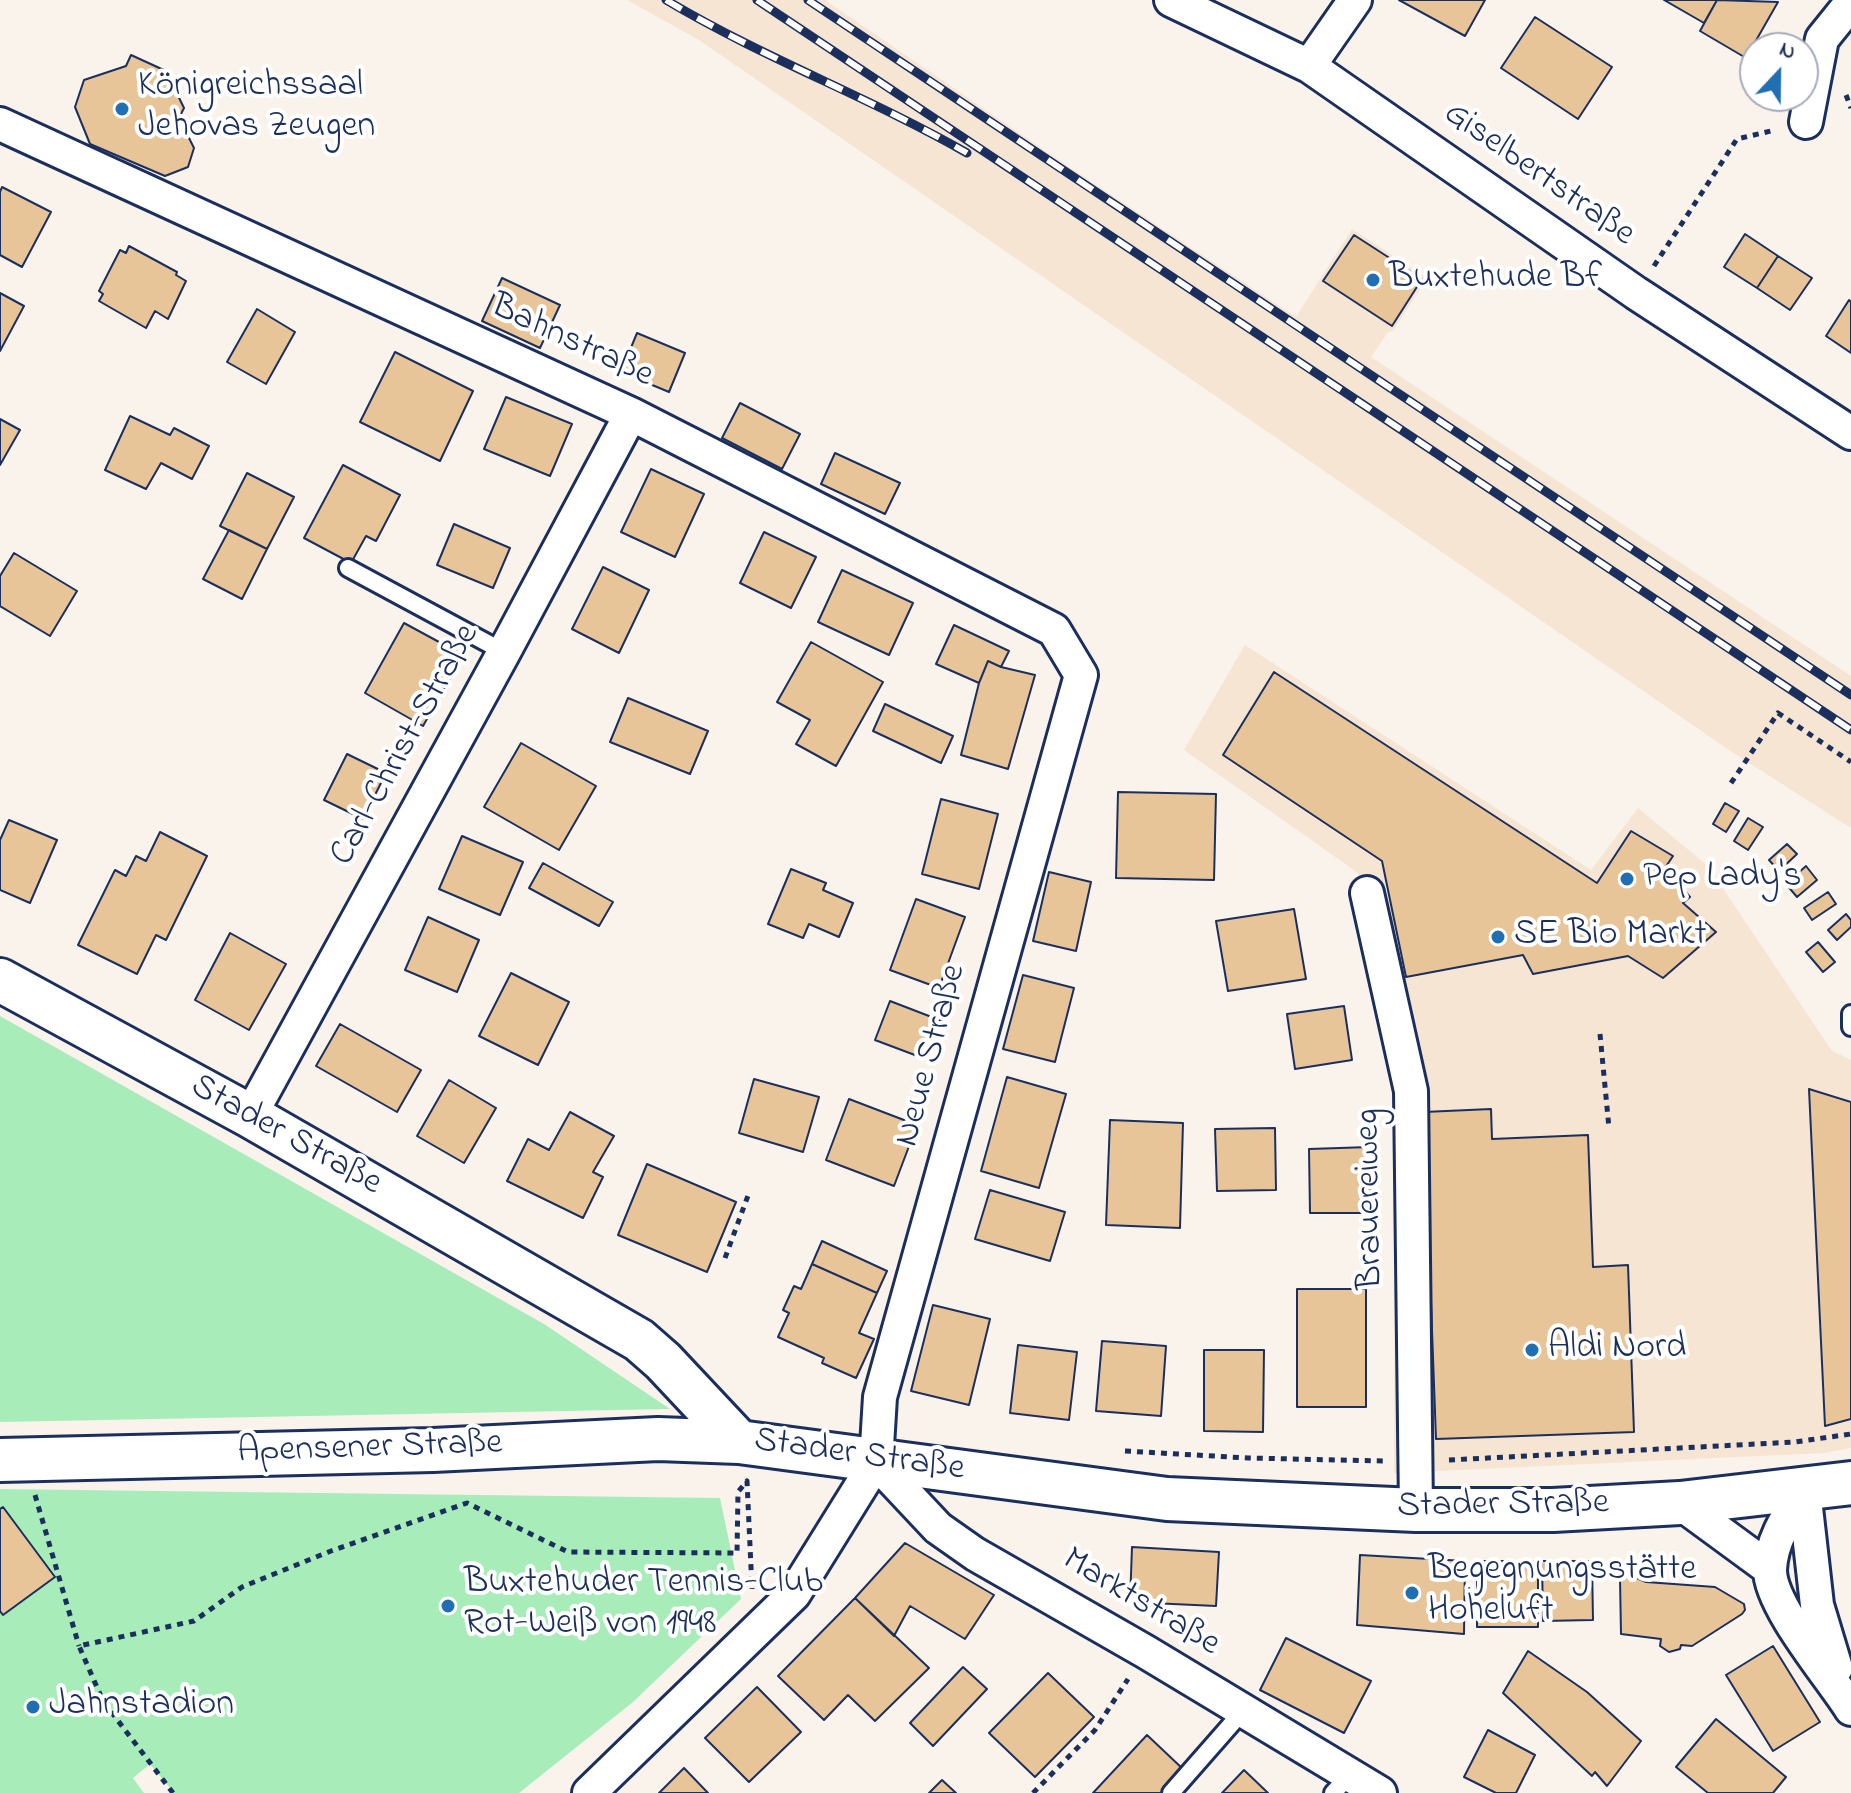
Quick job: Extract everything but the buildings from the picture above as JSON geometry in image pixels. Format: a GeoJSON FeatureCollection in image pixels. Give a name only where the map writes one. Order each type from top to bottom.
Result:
{"type":"FeatureCollection","features":[{"type":"Feature","properties":{"kind":"street","name":"Giselbertstraße"},"geometry":{"type":"LineString","coordinates":[[1171,0],[1309,66],[1636,293],[1851,433]]}},
{"type":"Feature","properties":{"kind":"street"},"geometry":{"type":"LineString","coordinates":[[1309,66],[1355,0]]}},
{"type":"Feature","properties":{"kind":"street"},"geometry":{"type":"LineString","coordinates":[[1806,122],[1822,39],[1851,3]]}},
{"type":"Feature","properties":{"kind":"street","name":"Bahnstraße"},"geometry":{"type":"LineString","coordinates":[[0,124],[631,414],[1054,630],[1081,675]]}},
{"type":"Feature","properties":{"kind":"street","name":"Carl-Christ-Straße"},"geometry":{"type":"LineString","coordinates":[[250,1116],[631,414]]}},
{"type":"Feature","properties":{"kind":"street","name":"Neue Straße"},"geometry":{"type":"LineString","coordinates":[[876,1462],[880,1397],[1081,675]]}},
{"type":"Feature","properties":{"kind":"street","name":"Brauereiweg"},"geometry":{"type":"LineString","coordinates":[[1367,893],[1411,1091],[1416,1510]]}},
{"type":"Feature","properties":{"kind":"street","name":"Stader Straße"},"geometry":{"type":"LineString","coordinates":[[0,980],[250,1116],[639,1340],[663,1361],[739,1442],[1167,1499],[1416,1510],[1553,1510],[1680,1503],[1851,1483]]}},
{"type":"Feature","properties":{"kind":"street","name":"Apensener Straße"},"geometry":{"type":"LineString","coordinates":[[0,1460],[433,1450],[658,1439],[739,1442]]}},
{"type":"Feature","properties":{"kind":"street"},"geometry":{"type":"LineString","coordinates":[[589,1793],[794,1594],[876,1462]]}},
{"type":"Feature","properties":{"kind":"street","name":"Marktstraße"},"geometry":{"type":"LineString","coordinates":[[876,1462],[938,1528],[975,1554],[1146,1652],[1242,1712],[1342,1784],[1380,1793]]}},
{"type":"Feature","properties":{"kind":"street"},"geometry":{"type":"LineString","coordinates":[[1804,1490],[1783,1524],[1773,1551],[1771,1583],[1850,1707]]}},
{"type":"Feature","properties":{"kind":"street"},"geometry":{"type":"LineString","coordinates":[[1804,1490],[1817,1605],[1850,1707]]}},
{"type":"Feature","properties":{"kind":"street"},"geometry":{"type":"LineString","coordinates":[[1680,1503],[1770,1569]]}},
{"type":"Feature","properties":{"kind":"lane"},"geometry":{"type":"LineString","coordinates":[[348,568],[504,652]]}},
{"type":"Feature","properties":{"kind":"lane"},"geometry":{"type":"LineString","coordinates":[[1851,1014],[1851,1027]]}},
{"type":"Feature","properties":{"kind":"lane"},"geometry":{"type":"LineString","coordinates":[[1171,1793],[1242,1712]]}},
{"type":"Feature","properties":{"kind":"path"},"geometry":{"type":"LineString","coordinates":[[1636,293],[1737,139],[1806,122]]}},
{"type":"Feature","properties":{"kind":"path"},"geometry":{"type":"LineString","coordinates":[[1731,783],[1778,713],[1851,762]]}},
{"type":"Feature","properties":{"kind":"path"},"geometry":{"type":"LineString","coordinates":[[1600,1034],[1609,1128]]}},
{"type":"Feature","properties":{"kind":"path"},"geometry":{"type":"LineString","coordinates":[[725,1258],[749,1193]]}},
{"type":"Feature","properties":{"kind":"path"},"geometry":{"type":"LineString","coordinates":[[1111,1451],[1415,1462],[1795,1442],[1851,1434]]}},
{"type":"Feature","properties":{"kind":"path"},"geometry":{"type":"LineString","coordinates":[[79,1646],[194,1621],[242,1587],[331,1551],[467,1503],[568,1552],[737,1553],[738,1492],[747,1481],[752,1597]]}},
{"type":"Feature","properties":{"kind":"path"},"geometry":{"type":"LineString","coordinates":[[34,1494],[79,1646],[103,1701],[173,1793]]}},
{"type":"Feature","properties":{"kind":"path"},"geometry":{"type":"LineString","coordinates":[[1033,1793],[1095,1730],[1146,1652]]}},
{"type":"Feature","properties":{"kind":"shaded area"},"geometry":{"type":"Polygon","coordinates":[[[627,0],[825,0],[1296,317],[1352,229],[1427,278],[1393,331],[1388,332],[1371,357],[1851,676],[1851,828],[1729,750],[699,40],[627,0]]]}},
{"type":"Feature","properties":{"kind":"shaded area"},"geometry":{"type":"Polygon","coordinates":[[[1245,645],[1591,870],[1638,808],[1708,866],[1832,1051],[1851,1060],[1851,1448],[1824,1453],[1394,1473],[1395,1095],[1358,873],[1184,750],[1245,645]]]}},
{"type":"Feature","properties":{"kind":"green space"},"geometry":{"type":"Polygon","coordinates":[[[0,1016],[544,1324],[670,1409],[0,1422],[0,1016]]]}},
{"type":"Feature","properties":{"kind":"green space"},"geometry":{"type":"Polygon","coordinates":[[[0,1489],[720,1498],[741,1599],[633,1702],[519,1793],[174,1793],[150,1764],[133,1778],[144,1793],[0,1793],[0,1489]]]}},
{"type":"Feature","properties":{"kind":"railway"},"geometry":{"type":"LineString","coordinates":[[666,0],[967,153]]}},
{"type":"Feature","properties":{"kind":"railway"},"geometry":{"type":"LineString","coordinates":[[757,0],[1851,730]]}},
{"type":"Feature","properties":{"kind":"railway"},"geometry":{"type":"LineString","coordinates":[[808,0],[1851,695]]}},
{"type":"Feature","properties":{"kind":"place","name":"Königreichssaal Jehovas Zeugen"},"geometry":{"type":"Point","coordinates":[122,109]}},
{"type":"Feature","properties":{"kind":"place","name":"Buxtehude Bf"},"geometry":{"type":"Point","coordinates":[1373,280]}},
{"type":"Feature","properties":{"kind":"place","name":"Pep Lady's"},"geometry":{"type":"Point","coordinates":[1627,879]}},
{"type":"Feature","properties":{"kind":"place","name":"SE Bio Markt"},"geometry":{"type":"Point","coordinates":[1498,937]}},
{"type":"Feature","properties":{"kind":"place","name":"Aldi Nord"},"geometry":{"type":"Point","coordinates":[1532,1350]}},
{"type":"Feature","properties":{"kind":"place","name":"Begegnungsstätte Hoheluft"},"geometry":{"type":"Point","coordinates":[1412,1593]}},
{"type":"Feature","properties":{"kind":"place","name":"Buxtehuder Tennis-Club Rot-Weiß von 1948"},"geometry":{"type":"Point","coordinates":[448,1606]}},
{"type":"Feature","properties":{"kind":"place","name":"Jahnstadion"},"geometry":{"type":"Point","coordinates":[33,1707]}}]}
